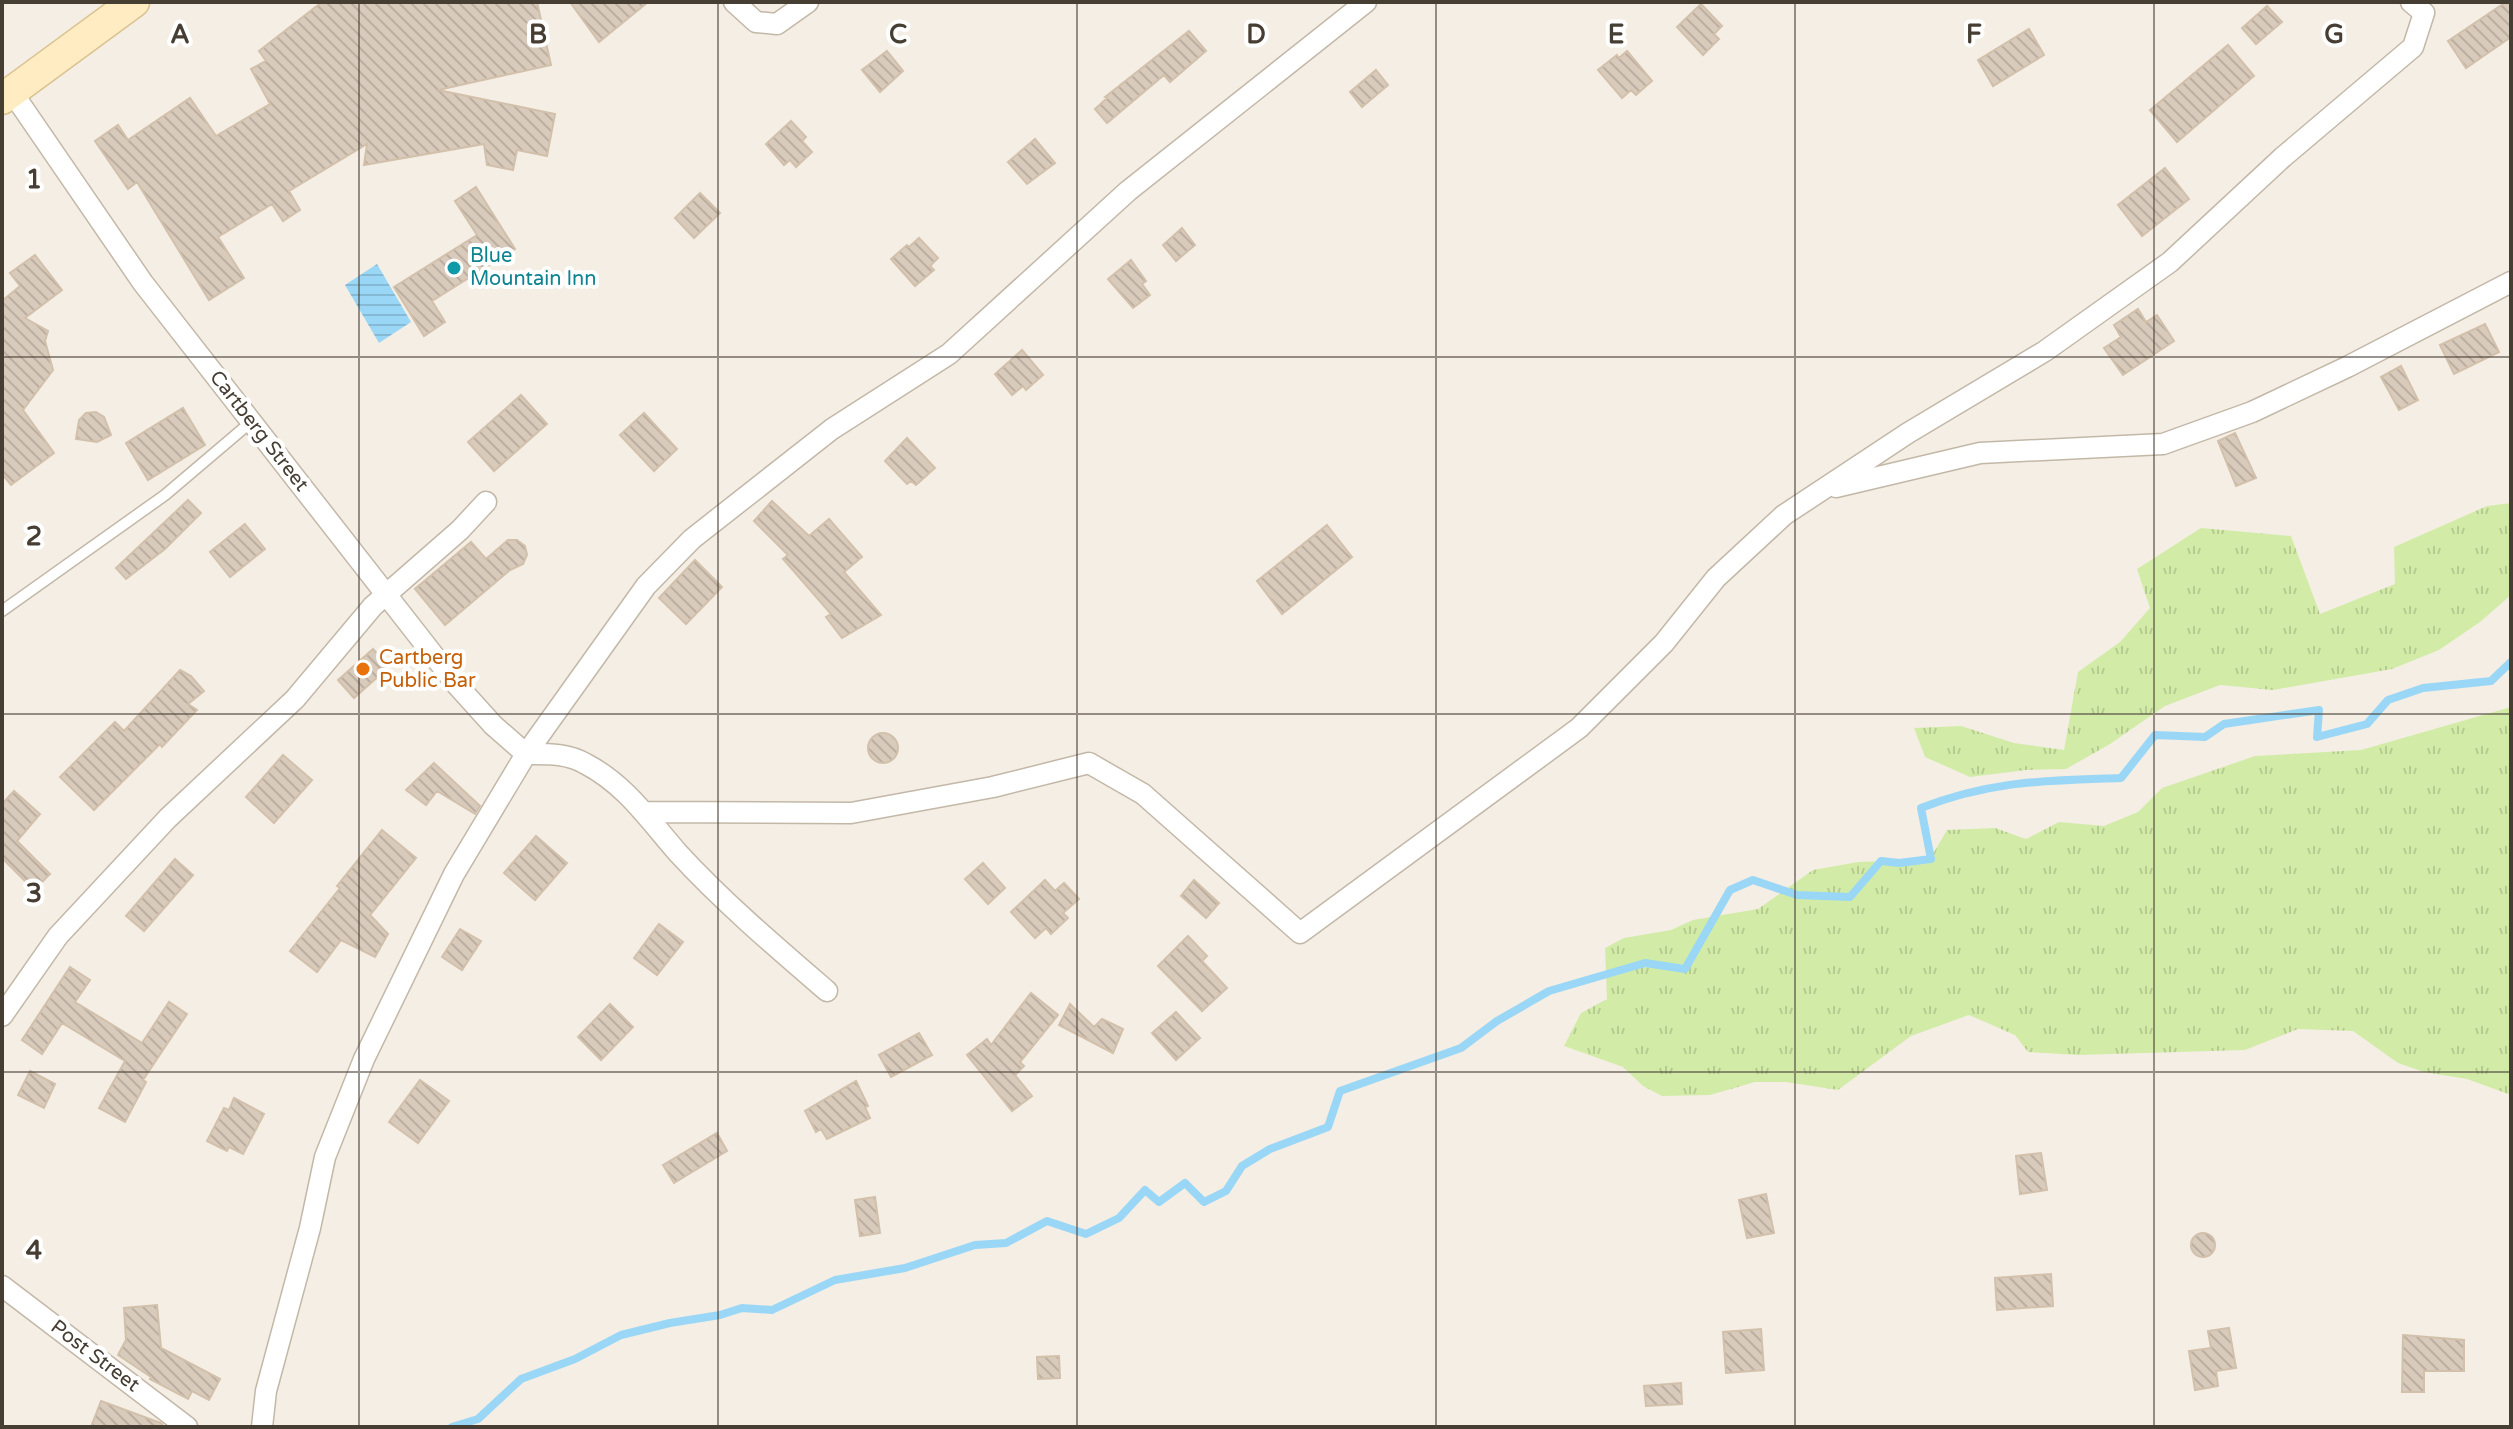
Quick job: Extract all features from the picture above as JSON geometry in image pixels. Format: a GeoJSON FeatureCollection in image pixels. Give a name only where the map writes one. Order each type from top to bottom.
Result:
{"type":"FeatureCollection","features":[{"type":"Feature","properties":{"kind":"street"},"geometry":{"type":"LineString","coordinates":[[7,96],[134,2]]}},
{"type":"Feature","properties":{"kind":"street"},"geometry":{"type":"LineString","coordinates":[[734,2],[756,22],[777,24],[808,2]]}},
{"type":"Feature","properties":{"kind":"street"},"geometry":{"type":"LineString","coordinates":[[262,1427],[266,1391],[310,1228],[325,1157],[364,1059],[454,874],[526,754],[598,649],[646,586],[692,539],[832,429],[949,354],[1128,191],[1366,2]]}},
{"type":"Feature","properties":{"kind":"street"},"geometry":{"type":"LineString","coordinates":[[645,812],[851,813],[993,787],[1089,763],[1143,794],[1300,933],[1579,728],[1664,643],[1726,568],[1784,515],[1908,433],[2045,351],[2170,262],[2283,157],[2413,47],[2424,13],[2411,2]]}},
{"type":"Feature","properties":{"kind":"street","name":"Cartberg Street"},"geometry":{"type":"LineString","coordinates":[[7,96],[143,283],[456,684],[493,725],[526,754]]}},
{"type":"Feature","properties":{"kind":"street"},"geometry":{"type":"LineString","coordinates":[[1821,491],[1980,453],[2163,444],[2252,412],[2511,282]]}},
{"type":"Feature","properties":{"kind":"street"},"geometry":{"type":"LineString","coordinates":[[2,1016],[58,936],[168,818],[295,699],[373,606],[460,530],[486,502]]}},
{"type":"Feature","properties":{"kind":"street"},"geometry":{"type":"LineString","coordinates":[[526,754],[561,754],[584,763],[618,785],[679,853],[782,953],[827,991]]}},
{"type":"Feature","properties":{"kind":"street","name":"Post Street"},"geometry":{"type":"LineString","coordinates":[[2,1286],[187,1427]]}},
{"type":"Feature","properties":{"kind":"lane"},"geometry":{"type":"LineString","coordinates":[[2,611],[165,495],[251,422]]}},
{"type":"Feature","properties":{"kind":"green space"},"geometry":{"type":"Polygon","coordinates":[[[2511,503],[2511,595],[2480,622],[2439,650],[2392,669],[2273,690],[2220,685],[2165,706],[2110,744],[2066,769],[1970,777],[1925,757],[1914,728],[1961,726],[2014,743],[2064,750],[2078,672],[2120,642],[2150,608],[2137,569],[2201,528],[2291,536],[2320,614],[2395,584],[2394,547],[2487,506],[2511,503]]]}},
{"type":"Feature","properties":{"kind":"green space"},"geometry":{"type":"Polygon","coordinates":[[[2511,707],[2511,1095],[2467,1079],[2424,1072],[2398,1063],[2353,1031],[2298,1029],[2245,1050],[2078,1055],[2028,1052],[2015,1035],[1969,1015],[1911,1036],[1838,1090],[1786,1082],[1755,1082],[1710,1095],[1662,1096],[1643,1086],[1623,1067],[1564,1046],[1581,1013],[1607,999],[1605,948],[1624,938],[1671,930],[1693,920],[1758,909],[1813,870],[1858,862],[1930,859],[1947,830],[1995,828],[2026,839],[2059,822],[2104,826],[2138,812],[2162,788],[2255,756],[2361,750],[2511,707]]]}},
{"type":"Feature","properties":{"kind":"water"},"geometry":{"type":"Polygon","coordinates":[[[377,264],[411,322],[379,343],[345,285],[377,264]]]}},
{"type":"Feature","properties":{"kind":"building"},"geometry":{"type":"Polygon","coordinates":[[[322,2],[537,2],[551,65],[438,90],[555,114],[547,156],[517,150],[513,170],[487,165],[484,144],[364,165],[367,144],[289,191],[300,210],[283,221],[272,204],[218,237],[244,278],[209,300],[137,182],[128,189],[95,141],[118,125],[128,140],[190,98],[216,136],[270,104],[251,69],[266,61],[259,51],[322,2]]]}},
{"type":"Feature","properties":{"kind":"building"},"geometry":{"type":"Polygon","coordinates":[[[570,2],[648,2],[599,42],[570,2]]]}},
{"type":"Feature","properties":{"kind":"building"},"geometry":{"type":"Polygon","coordinates":[[[2506,2],[2511,2],[2511,37],[2466,68],[2448,41],[2506,2]]]}},
{"type":"Feature","properties":{"kind":"building"},"geometry":{"type":"Polygon","coordinates":[[[1701,4],[1722,26],[1714,34],[1719,39],[1703,55],[1677,27],[1701,4]]]}},
{"type":"Feature","properties":{"kind":"building"},"geometry":{"type":"Polygon","coordinates":[[[2267,6],[2282,22],[2256,44],[2242,28],[2267,6]]]}},
{"type":"Feature","properties":{"kind":"building"},"geometry":{"type":"Polygon","coordinates":[[[2029,29],[2044,55],[1993,86],[1978,60],[2029,29]]]}},
{"type":"Feature","properties":{"kind":"building"},"geometry":{"type":"Polygon","coordinates":[[[1189,31],[1206,51],[1170,82],[1164,75],[1107,123],[1095,109],[1105,97],[1189,31]]]}},
{"type":"Feature","properties":{"kind":"building"},"geometry":{"type":"Polygon","coordinates":[[[2228,45],[2254,76],[2177,142],[2150,110],[2228,45]]]}},
{"type":"Feature","properties":{"kind":"building"},"geometry":{"type":"Polygon","coordinates":[[[887,51],[903,71],[880,92],[862,70],[887,51]]]}},
{"type":"Feature","properties":{"kind":"building"},"geometry":{"type":"Polygon","coordinates":[[[1627,51],[1652,81],[1636,95],[1631,90],[1622,98],[1598,70],[1627,51]]]}},
{"type":"Feature","properties":{"kind":"building"},"geometry":{"type":"Polygon","coordinates":[[[1376,70],[1388,85],[1362,107],[1350,92],[1376,70]]]}},
{"type":"Feature","properties":{"kind":"building"},"geometry":{"type":"Polygon","coordinates":[[[791,121],[806,137],[802,141],[812,152],[796,167],[790,160],[784,165],[766,144],[791,121]]]}},
{"type":"Feature","properties":{"kind":"building"},"geometry":{"type":"Polygon","coordinates":[[[1035,139],[1055,163],[1027,184],[1008,162],[1035,139]]]}},
{"type":"Feature","properties":{"kind":"building"},"geometry":{"type":"Polygon","coordinates":[[[2165,168],[2189,199],[2142,236],[2118,205],[2165,168]]]}},
{"type":"Feature","properties":{"kind":"building","name":"Blue Mountain Inn"},"geometry":{"type":"Polygon","coordinates":[[[476,187],[515,249],[432,301],[445,322],[424,336],[394,287],[477,235],[455,201],[476,187]]]}},
{"type":"Feature","properties":{"kind":"building"},"geometry":{"type":"Polygon","coordinates":[[[700,193],[720,213],[694,238],[675,218],[700,193]]]}},
{"type":"Feature","properties":{"kind":"building"},"geometry":{"type":"Polygon","coordinates":[[[1182,228],[1195,245],[1176,261],[1163,245],[1182,228]]]}},
{"type":"Feature","properties":{"kind":"building"},"geometry":{"type":"Polygon","coordinates":[[[919,238],[938,258],[930,266],[934,270],[915,286],[891,259],[919,238]]]}},
{"type":"Feature","properties":{"kind":"building"},"geometry":{"type":"Polygon","coordinates":[[[35,255],[62,290],[25,318],[48,331],[45,341],[53,370],[23,410],[54,453],[11,485],[2,474],[2,301],[20,286],[10,273],[35,255]]]}},
{"type":"Feature","properties":{"kind":"building"},"geometry":{"type":"Polygon","coordinates":[[[1131,260],[1146,281],[1142,284],[1150,295],[1133,308],[1108,279],[1131,260]]]}},
{"type":"Feature","properties":{"kind":"building"},"geometry":{"type":"Polygon","coordinates":[[[2138,309],[2146,322],[2157,315],[2174,341],[2123,375],[2104,348],[2121,337],[2114,325],[2138,309]]]}},
{"type":"Feature","properties":{"kind":"building"},"geometry":{"type":"Polygon","coordinates":[[[2485,324],[2499,352],[2454,374],[2440,345],[2485,324]]]}},
{"type":"Feature","properties":{"kind":"building"},"geometry":{"type":"Polygon","coordinates":[[[1022,350],[1043,375],[1026,390],[1023,386],[1012,395],[995,374],[1022,350]]]}},
{"type":"Feature","properties":{"kind":"building"},"geometry":{"type":"Polygon","coordinates":[[[2401,366],[2418,400],[2399,410],[2381,377],[2401,366]]]}},
{"type":"Feature","properties":{"kind":"building"},"geometry":{"type":"Polygon","coordinates":[[[521,395],[547,424],[494,471],[468,442],[521,395]]]}},
{"type":"Feature","properties":{"kind":"building"},"geometry":{"type":"Polygon","coordinates":[[[183,408],[205,445],[148,480],[126,443],[183,408]]]}},
{"type":"Feature","properties":{"kind":"building"},"geometry":{"type":"Polygon","coordinates":[[[96,412],[104,417],[111,435],[97,442],[76,439],[79,420],[86,413],[96,412]]]}},
{"type":"Feature","properties":{"kind":"building"},"geometry":{"type":"Polygon","coordinates":[[[644,413],[677,449],[654,471],[620,435],[644,413]]]}},
{"type":"Feature","properties":{"kind":"building"},"geometry":{"type":"Polygon","coordinates":[[[2235,433],[2256,478],[2236,486],[2218,441],[2235,433]]]}},
{"type":"Feature","properties":{"kind":"building"},"geometry":{"type":"Polygon","coordinates":[[[907,438],[935,468],[916,485],[911,481],[907,484],[885,461],[907,438]]]}},
{"type":"Feature","properties":{"kind":"building"},"geometry":{"type":"Polygon","coordinates":[[[188,500],[201,513],[165,549],[126,579],[116,568],[188,500]]]}},
{"type":"Feature","properties":{"kind":"building"},"geometry":{"type":"Polygon","coordinates":[[[772,501],[809,536],[829,519],[862,557],[844,572],[881,615],[842,638],[826,617],[831,614],[783,559],[788,555],[754,521],[772,501]]]}},
{"type":"Feature","properties":{"kind":"building"},"geometry":{"type":"Polygon","coordinates":[[[245,524],[265,549],[230,577],[210,552],[245,524]]]}},
{"type":"Feature","properties":{"kind":"building"},"geometry":{"type":"Polygon","coordinates":[[[1327,525],[1352,557],[1282,614],[1257,581],[1327,525]]]}},
{"type":"Feature","properties":{"kind":"building"},"geometry":{"type":"Polygon","coordinates":[[[508,540],[517,540],[525,546],[527,555],[523,564],[510,570],[445,625],[415,589],[471,542],[486,559],[508,540]]]}},
{"type":"Feature","properties":{"kind":"building"},"geometry":{"type":"Polygon","coordinates":[[[695,560],[722,587],[686,624],[659,598],[695,560]]]}},
{"type":"Feature","properties":{"kind":"building"},"geometry":{"type":"Polygon","coordinates":[[[373,649],[389,667],[354,698],[338,680],[373,649]]]}},
{"type":"Feature","properties":{"kind":"building"},"geometry":{"type":"Polygon","coordinates":[[[180,670],[191,676],[204,691],[188,704],[197,710],[94,810],[60,777],[115,722],[124,731],[180,670]]]}},
{"type":"Feature","properties":{"kind":"building"},"geometry":{"type":"Polygon","coordinates":[[[883,733],[894,737],[898,748],[894,759],[883,763],[872,759],[868,748],[872,737],[883,733]]]}},
{"type":"Feature","properties":{"kind":"building"},"geometry":{"type":"Polygon","coordinates":[[[283,755],[312,780],[274,823],[246,797],[283,755]]]}},
{"type":"Feature","properties":{"kind":"building"},"geometry":{"type":"Polygon","coordinates":[[[434,763],[480,806],[475,814],[437,791],[426,805],[406,790],[434,763]]]}},
{"type":"Feature","properties":{"kind":"building"},"geometry":{"type":"Polygon","coordinates":[[[14,791],[40,814],[17,841],[50,874],[34,890],[2,858],[2,804],[14,791]]]}},
{"type":"Feature","properties":{"kind":"building"},"geometry":{"type":"Polygon","coordinates":[[[382,830],[416,858],[370,915],[388,934],[375,957],[341,940],[317,972],[290,951],[382,830]]]}},
{"type":"Feature","properties":{"kind":"building"},"geometry":{"type":"Polygon","coordinates":[[[536,836],[567,863],[535,900],[504,873],[536,836]]]}},
{"type":"Feature","properties":{"kind":"building"},"geometry":{"type":"Polygon","coordinates":[[[175,859],[193,875],[144,931],[126,916],[175,859]]]}},
{"type":"Feature","properties":{"kind":"building"},"geometry":{"type":"Polygon","coordinates":[[[983,863],[1005,888],[988,904],[965,879],[983,863]]]}},
{"type":"Feature","properties":{"kind":"building"},"geometry":{"type":"Polygon","coordinates":[[[1045,880],[1055,891],[1064,883],[1079,899],[1063,913],[1068,918],[1051,934],[1046,928],[1035,938],[1011,912],[1045,880]]]}},
{"type":"Feature","properties":{"kind":"building"},"geometry":{"type":"Polygon","coordinates":[[[1194,880],[1219,903],[1206,918],[1181,896],[1194,880]]]}},
{"type":"Feature","properties":{"kind":"building"},"geometry":{"type":"Polygon","coordinates":[[[659,924],[683,942],[657,975],[634,958],[659,924]]]}},
{"type":"Feature","properties":{"kind":"building"},"geometry":{"type":"Polygon","coordinates":[[[460,929],[481,941],[462,970],[442,957],[460,929]]]}},
{"type":"Feature","properties":{"kind":"building"},"geometry":{"type":"Polygon","coordinates":[[[1188,936],[1207,956],[1202,961],[1227,988],[1202,1011],[1158,966],[1188,936]]]}},
{"type":"Feature","properties":{"kind":"building"},"geometry":{"type":"Polygon","coordinates":[[[70,967],[90,980],[75,1002],[142,1043],[169,1002],[187,1014],[143,1080],[146,1082],[125,1122],[99,1108],[125,1061],[62,1023],[42,1054],[22,1040],[70,967]]]}},
{"type":"Feature","properties":{"kind":"building"},"geometry":{"type":"Polygon","coordinates":[[[1031,993],[1058,1015],[1020,1062],[1024,1066],[1015,1075],[1032,1096],[1012,1111],[967,1055],[987,1039],[991,1045],[1031,993]]]}},
{"type":"Feature","properties":{"kind":"building"},"geometry":{"type":"Polygon","coordinates":[[[610,1004],[633,1027],[601,1060],[578,1037],[610,1004]]]}},
{"type":"Feature","properties":{"kind":"building"},"geometry":{"type":"Polygon","coordinates":[[[1070,1004],[1094,1027],[1102,1019],[1123,1029],[1113,1053],[1059,1025],[1070,1004]]]}},
{"type":"Feature","properties":{"kind":"building"},"geometry":{"type":"Polygon","coordinates":[[[1176,1012],[1200,1038],[1176,1060],[1152,1033],[1176,1012]]]}},
{"type":"Feature","properties":{"kind":"building"},"geometry":{"type":"Polygon","coordinates":[[[919,1033],[932,1055],[891,1077],[879,1055],[919,1033]]]}},
{"type":"Feature","properties":{"kind":"building"},"geometry":{"type":"Polygon","coordinates":[[[30,1071],[55,1084],[44,1108],[18,1095],[30,1071]]]}},
{"type":"Feature","properties":{"kind":"building"},"geometry":{"type":"Polygon","coordinates":[[[420,1080],[449,1101],[418,1143],[389,1122],[420,1080]]]}},
{"type":"Feature","properties":{"kind":"building"},"geometry":{"type":"Polygon","coordinates":[[[856,1081],[870,1118],[827,1139],[821,1129],[816,1132],[805,1111],[856,1081]]]}},
{"type":"Feature","properties":{"kind":"building"},"geometry":{"type":"Polygon","coordinates":[[[234,1098],[264,1114],[243,1154],[229,1147],[227,1151],[207,1141],[224,1108],[229,1110],[234,1098]]]}},
{"type":"Feature","properties":{"kind":"building"},"geometry":{"type":"Polygon","coordinates":[[[717,1133],[727,1151],[674,1183],[663,1165],[717,1133]]]}},
{"type":"Feature","properties":{"kind":"building"},"geometry":{"type":"Polygon","coordinates":[[[2041,1153],[2047,1190],[2020,1194],[2016,1156],[2041,1153]]]}},
{"type":"Feature","properties":{"kind":"building"},"geometry":{"type":"Polygon","coordinates":[[[1766,1194],[1774,1233],[1747,1238],[1739,1200],[1766,1194]]]}},
{"type":"Feature","properties":{"kind":"building"},"geometry":{"type":"Polygon","coordinates":[[[875,1197],[880,1233],[860,1236],[855,1200],[875,1197]]]}},
{"type":"Feature","properties":{"kind":"building"},"geometry":{"type":"Polygon","coordinates":[[[2203,1233],[2211,1237],[2215,1245],[2211,1253],[2203,1257],[2195,1253],[2191,1245],[2195,1237],[2203,1233]]]}},
{"type":"Feature","properties":{"kind":"building"},"geometry":{"type":"Polygon","coordinates":[[[2051,1274],[2053,1306],[1997,1310],[1995,1278],[2051,1274]]]}},
{"type":"Feature","properties":{"kind":"building"},"geometry":{"type":"Polygon","coordinates":[[[157,1305],[161,1348],[220,1379],[209,1400],[192,1391],[188,1399],[150,1379],[118,1355],[126,1340],[124,1308],[157,1305]]]}},
{"type":"Feature","properties":{"kind":"building"},"geometry":{"type":"Polygon","coordinates":[[[2229,1328],[2236,1368],[2216,1371],[2218,1386],[2195,1390],[2189,1351],[2211,1348],[2208,1331],[2229,1328]]]}},
{"type":"Feature","properties":{"kind":"building"},"geometry":{"type":"Polygon","coordinates":[[[1761,1329],[1764,1370],[1726,1373],[1723,1332],[1761,1329]]]}},
{"type":"Feature","properties":{"kind":"building"},"geometry":{"type":"Polygon","coordinates":[[[2403,1335],[2464,1340],[2464,1371],[2424,1371],[2424,1392],[2402,1392],[2403,1335]]]}},
{"type":"Feature","properties":{"kind":"building"},"geometry":{"type":"Polygon","coordinates":[[[1059,1356],[1060,1378],[1038,1379],[1037,1357],[1059,1356]]]}},
{"type":"Feature","properties":{"kind":"building"},"geometry":{"type":"Polygon","coordinates":[[[1681,1383],[1682,1404],[1646,1406],[1644,1386],[1681,1383]]]}},
{"type":"Feature","properties":{"kind":"building"},"geometry":{"type":"Polygon","coordinates":[[[101,1401],[161,1423],[164,1427],[91,1427],[101,1401]]]}},
{"type":"Feature","properties":{"kind":"waterway"},"geometry":{"type":"LineString","coordinates":[[452,1427],[478,1419],[521,1379],[575,1359],[621,1335],[742,1308],[772,1310],[835,1280],[905,1268],[975,1245],[1006,1243],[1047,1221],[1086,1234],[1119,1218],[1145,1190],[1159,1202],[1185,1183],[1204,1202],[1226,1191],[1242,1166],[1270,1149],[1328,1127],[1340,1091],[1461,1048],[1497,1021],[1549,991],[1645,963],[1685,969],[1730,890],[1753,880],[1797,895],[1850,897],[1881,861],[1899,863],[1931,859],[1921,808],[1996,787],[2043,781],[2121,778],[2155,735],[2205,737],[2224,724],[2319,710],[2317,737],[2367,724],[2388,700],[2423,688],[2491,681],[2511,662]]}},
{"type":"Feature","properties":{"kind":"place","name":"Blue Mountain Inn"},"geometry":{"type":"Point","coordinates":[454,268]}},
{"type":"Feature","properties":{"kind":"place","name":"Cartberg Public Bar"},"geometry":{"type":"Point","coordinates":[363,669]}}]}
